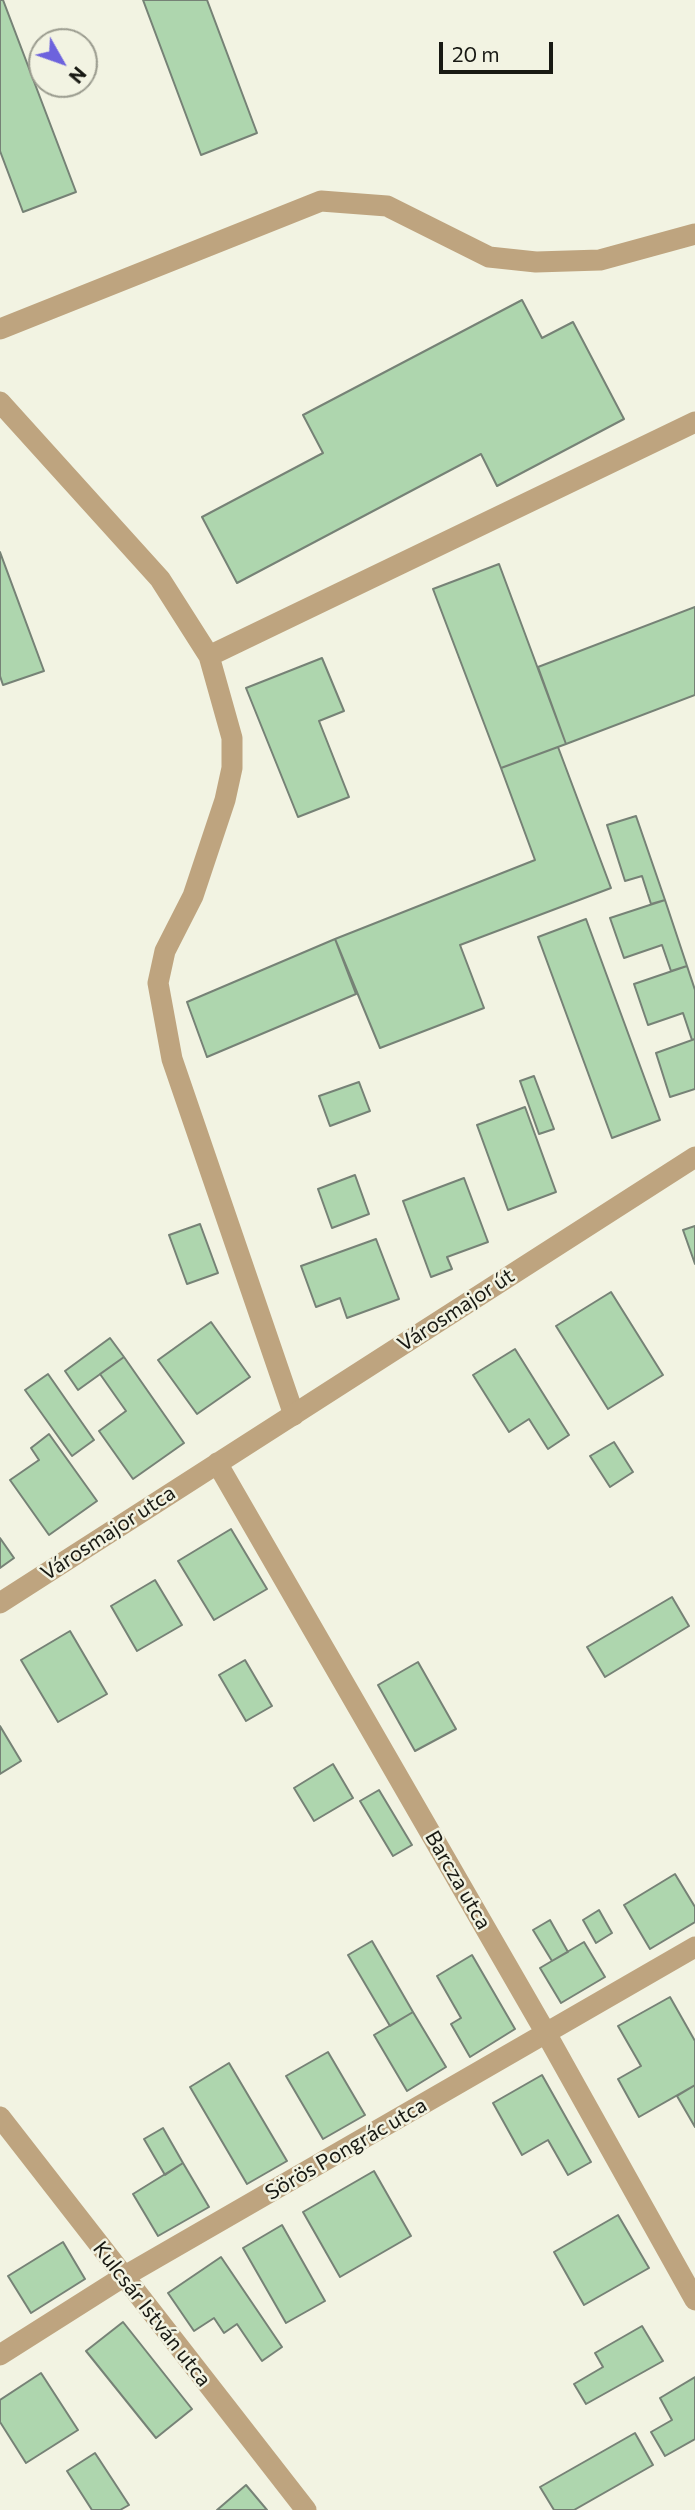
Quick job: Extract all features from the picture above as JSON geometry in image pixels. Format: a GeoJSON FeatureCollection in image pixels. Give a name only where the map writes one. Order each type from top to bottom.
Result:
{"type":"FeatureCollection","features":[{"type":"Feature","properties":{"kind":"street"},"geometry":{"type":"LineString","coordinates":[[0,329],[321,201],[387,206],[489,257],[536,262],[600,260],[695,234]]}},
{"type":"Feature","properties":{"kind":"street"},"geometry":{"type":"LineString","coordinates":[[0,402],[160,579],[209,656],[232,738],[232,768],[225,800],[193,896],[165,951],[158,983],[172,1059],[294,1415]]}},
{"type":"Feature","properties":{"kind":"street"},"geometry":{"type":"LineString","coordinates":[[209,656],[695,422]]}},
{"type":"Feature","properties":{"kind":"street","name":"Városmajor út"},"geometry":{"type":"LineString","coordinates":[[217,1463],[695,1157]]}},
{"type":"Feature","properties":{"kind":"street","name":"Városmajor utca"},"geometry":{"type":"LineString","coordinates":[[0,1602],[217,1463]]}},
{"type":"Feature","properties":{"kind":"street","name":"Barcza utca"},"geometry":{"type":"LineString","coordinates":[[217,1463],[547,2035],[695,2300]]}},
{"type":"Feature","properties":{"kind":"street","name":"Sörös Pongrác utca"},"geometry":{"type":"LineString","coordinates":[[0,2355],[123,2277],[547,2035],[695,1947]]}},
{"type":"Feature","properties":{"kind":"street","name":"Kulcsár István utca"},"geometry":{"type":"LineString","coordinates":[[0,2117],[306,2510]]}},
{"type":"Feature","properties":{"kind":"building"},"geometry":{"type":"Polygon","coordinates":[[[0,0],[3,0],[28,66],[28,98],[40,98],[76,192],[23,212],[0,151],[0,0]]]}},
{"type":"Feature","properties":{"kind":"building"},"geometry":{"type":"Polygon","coordinates":[[[143,0],[207,0],[257,133],[201,155],[143,0]]]}},
{"type":"Feature","properties":{"kind":"building"},"geometry":{"type":"Polygon","coordinates":[[[522,300],[542,338],[573,322],[624,419],[497,486],[481,454],[237,583],[202,517],[323,453],[303,415],[522,300]]]}},
{"type":"Feature","properties":{"kind":"building"},"geometry":{"type":"Polygon","coordinates":[[[0,552],[44,671],[3,685],[0,676],[0,552]]]}},
{"type":"Feature","properties":{"kind":"building"},"geometry":{"type":"Polygon","coordinates":[[[499,564],[566,744],[501,768],[433,589],[499,564]]]}},
{"type":"Feature","properties":{"kind":"building"},"geometry":{"type":"Polygon","coordinates":[[[695,607],[695,695],[566,744],[538,667],[695,607]]]}},
{"type":"Feature","properties":{"kind":"building"},"geometry":{"type":"Polygon","coordinates":[[[322,658],[344,711],[319,721],[349,797],[298,817],[246,688],[322,658]]]}},
{"type":"Feature","properties":{"kind":"building"},"geometry":{"type":"Polygon","coordinates":[[[558,747],[611,888],[460,945],[484,1008],[380,1048],[335,939],[535,860],[501,768],[558,747]]]}},
{"type":"Feature","properties":{"kind":"building"},"geometry":{"type":"Polygon","coordinates":[[[636,816],[665,900],[651,904],[642,876],[625,881],[607,825],[636,816]]]}},
{"type":"Feature","properties":{"kind":"building"},"geometry":{"type":"Polygon","coordinates":[[[665,900],[687,966],[671,971],[662,945],[624,958],[610,918],[665,900]]]}},
{"type":"Feature","properties":{"kind":"building"},"geometry":{"type":"Polygon","coordinates":[[[586,919],[660,1120],[612,1138],[538,937],[586,919]]]}},
{"type":"Feature","properties":{"kind":"building"},"geometry":{"type":"Polygon","coordinates":[[[335,939],[356,994],[207,1057],[187,1002],[335,939]]]}},
{"type":"Feature","properties":{"kind":"building"},"geometry":{"type":"Polygon","coordinates":[[[687,966],[695,990],[695,1039],[692,1040],[683,1013],[648,1025],[634,984],[687,966]]]}},
{"type":"Feature","properties":{"kind":"building"},"geometry":{"type":"Polygon","coordinates":[[[695,1039],[695,1089],[670,1097],[656,1053],[695,1039]]]}},
{"type":"Feature","properties":{"kind":"building"},"geometry":{"type":"Polygon","coordinates":[[[534,1076],[554,1129],[539,1134],[520,1081],[534,1076]]]}},
{"type":"Feature","properties":{"kind":"building"},"geometry":{"type":"Polygon","coordinates":[[[359,1082],[370,1111],[330,1126],[319,1096],[359,1082]]]}},
{"type":"Feature","properties":{"kind":"building"},"geometry":{"type":"Polygon","coordinates":[[[525,1107],[556,1192],[508,1210],[477,1125],[525,1107]]]}},
{"type":"Feature","properties":{"kind":"building"},"geometry":{"type":"Polygon","coordinates":[[[355,1175],[369,1214],[332,1228],[318,1189],[355,1175]]]}},
{"type":"Feature","properties":{"kind":"building"},"geometry":{"type":"Polygon","coordinates":[[[464,1178],[488,1242],[447,1257],[452,1269],[431,1277],[403,1201],[464,1178]]]}},
{"type":"Feature","properties":{"kind":"building"},"geometry":{"type":"Polygon","coordinates":[[[200,1224],[218,1273],[187,1284],[169,1235],[200,1224]]]}},
{"type":"Feature","properties":{"kind":"building"},"geometry":{"type":"Polygon","coordinates":[[[695,1226],[695,1264],[683,1230],[695,1226]]]}},
{"type":"Feature","properties":{"kind":"building"},"geometry":{"type":"Polygon","coordinates":[[[376,1239],[399,1299],[347,1318],[340,1298],[316,1307],[301,1266],[376,1239]]]}},
{"type":"Feature","properties":{"kind":"building"},"geometry":{"type":"Polygon","coordinates":[[[611,1292],[663,1375],[608,1409],[556,1326],[611,1292]]]}},
{"type":"Feature","properties":{"kind":"building"},"geometry":{"type":"Polygon","coordinates":[[[211,1322],[250,1377],[197,1414],[158,1360],[211,1322]]]}},
{"type":"Feature","properties":{"kind":"building"},"geometry":{"type":"Polygon","coordinates":[[[110,1338],[124,1357],[78,1390],[65,1371],[110,1338]]]}},
{"type":"Feature","properties":{"kind":"building"},"geometry":{"type":"Polygon","coordinates":[[[515,1349],[569,1435],[548,1449],[529,1419],[509,1432],[473,1375],[515,1349]]]}},
{"type":"Feature","properties":{"kind":"building"},"geometry":{"type":"Polygon","coordinates":[[[124,1357],[184,1443],[133,1479],[99,1431],[126,1411],[100,1374],[124,1357]]]}},
{"type":"Feature","properties":{"kind":"building"},"geometry":{"type":"Polygon","coordinates":[[[48,1374],[94,1440],[72,1456],[25,1390],[48,1374]]]}},
{"type":"Feature","properties":{"kind":"building"},"geometry":{"type":"Polygon","coordinates":[[[49,1434],[97,1501],[49,1535],[10,1480],[39,1460],[31,1448],[49,1434]]]}},
{"type":"Feature","properties":{"kind":"building"},"geometry":{"type":"Polygon","coordinates":[[[614,1442],[633,1472],[610,1487],[590,1456],[614,1442]]]}},
{"type":"Feature","properties":{"kind":"building"},"geometry":{"type":"Polygon","coordinates":[[[231,1529],[267,1589],[214,1620],[178,1561],[231,1529]]]}},
{"type":"Feature","properties":{"kind":"building"},"geometry":{"type":"Polygon","coordinates":[[[0,1538],[14,1558],[0,1568],[0,1538]]]}},
{"type":"Feature","properties":{"kind":"building"},"geometry":{"type":"Polygon","coordinates":[[[155,1580],[182,1625],[137,1651],[111,1606],[155,1580]]]}},
{"type":"Feature","properties":{"kind":"building"},"geometry":{"type":"Polygon","coordinates":[[[672,1597],[689,1626],[605,1677],[587,1647],[672,1597]]]}},
{"type":"Feature","properties":{"kind":"building"},"geometry":{"type":"Polygon","coordinates":[[[70,1631],[107,1694],[58,1722],[21,1660],[70,1631]]]}},
{"type":"Feature","properties":{"kind":"building"},"geometry":{"type":"Polygon","coordinates":[[[245,1660],[272,1706],[246,1721],[219,1675],[245,1660]]]}},
{"type":"Feature","properties":{"kind":"building"},"geometry":{"type":"Polygon","coordinates":[[[418,1662],[456,1729],[415,1751],[378,1685],[418,1662]]]}},
{"type":"Feature","properties":{"kind":"building"},"geometry":{"type":"Polygon","coordinates":[[[0,1726],[21,1761],[0,1774],[0,1726]]]}},
{"type":"Feature","properties":{"kind":"building"},"geometry":{"type":"Polygon","coordinates":[[[333,1764],[353,1798],[314,1821],[294,1788],[333,1764]]]}},
{"type":"Feature","properties":{"kind":"building"},"geometry":{"type":"Polygon","coordinates":[[[379,1790],[412,1845],[393,1856],[360,1801],[379,1790]]]}},
{"type":"Feature","properties":{"kind":"building"},"geometry":{"type":"Polygon","coordinates":[[[675,1874],[695,1907],[695,1922],[650,1949],[624,1905],[675,1874]]]}},
{"type":"Feature","properties":{"kind":"building"},"geometry":{"type":"Polygon","coordinates":[[[599,1910],[612,1933],[596,1943],[583,1920],[599,1910]]]}},
{"type":"Feature","properties":{"kind":"building"},"geometry":{"type":"Polygon","coordinates":[[[550,1920],[568,1952],[552,1961],[533,1930],[550,1920]]]}},
{"type":"Feature","properties":{"kind":"building"},"geometry":{"type":"Polygon","coordinates":[[[372,1941],[413,2012],[390,2026],[348,1955],[372,1941]]]}},
{"type":"Feature","properties":{"kind":"building"},"geometry":{"type":"Polygon","coordinates":[[[584,1942],[605,1977],[561,2003],[540,1968],[584,1942]]]}},
{"type":"Feature","properties":{"kind":"building"},"geometry":{"type":"Polygon","coordinates":[[[472,1955],[515,2029],[470,2057],[451,2024],[461,2018],[437,1976],[472,1955]]]}},
{"type":"Feature","properties":{"kind":"building"},"geometry":{"type":"Polygon","coordinates":[[[670,1997],[695,2041],[695,2085],[639,2117],[618,2079],[641,2066],[618,2026],[670,1997]]]}},
{"type":"Feature","properties":{"kind":"building"},"geometry":{"type":"Polygon","coordinates":[[[413,2012],[446,2067],[407,2091],[374,2035],[413,2012]]]}},
{"type":"Feature","properties":{"kind":"building"},"geometry":{"type":"Polygon","coordinates":[[[328,2052],[365,2115],[323,2139],[286,2076],[328,2052]]]}},
{"type":"Feature","properties":{"kind":"building"},"geometry":{"type":"Polygon","coordinates":[[[229,2063],[287,2161],[247,2184],[190,2087],[229,2063]]]}},
{"type":"Feature","properties":{"kind":"building"},"geometry":{"type":"Polygon","coordinates":[[[542,2075],[591,2162],[568,2175],[548,2140],[522,2155],[493,2103],[542,2075]]]}},
{"type":"Feature","properties":{"kind":"building"},"geometry":{"type":"Polygon","coordinates":[[[695,2085],[695,2127],[677,2096],[695,2085]]]}},
{"type":"Feature","properties":{"kind":"building"},"geometry":{"type":"Polygon","coordinates":[[[163,2128],[183,2163],[165,2175],[144,2139],[163,2128]]]}},
{"type":"Feature","properties":{"kind":"building"},"geometry":{"type":"Polygon","coordinates":[[[183,2163],[209,2207],[158,2236],[133,2194],[183,2163]]]}},
{"type":"Feature","properties":{"kind":"building"},"geometry":{"type":"Polygon","coordinates":[[[374,2171],[411,2236],[340,2277],[303,2212],[374,2171]]]}},
{"type":"Feature","properties":{"kind":"building"},"geometry":{"type":"Polygon","coordinates":[[[618,2215],[649,2268],[584,2305],[554,2252],[618,2215]]]}},
{"type":"Feature","properties":{"kind":"building"},"geometry":{"type":"Polygon","coordinates":[[[282,2225],[325,2301],[286,2323],[243,2248],[282,2225]]]}},
{"type":"Feature","properties":{"kind":"building"},"geometry":{"type":"Polygon","coordinates":[[[63,2242],[85,2279],[31,2313],[8,2276],[63,2242]]]}},
{"type":"Feature","properties":{"kind":"building"},"geometry":{"type":"Polygon","coordinates":[[[221,2257],[282,2347],[262,2361],[237,2324],[224,2333],[214,2318],[194,2331],[168,2293],[221,2257]]]}},
{"type":"Feature","properties":{"kind":"building"},"geometry":{"type":"Polygon","coordinates":[[[123,2322],[192,2409],[156,2438],[86,2351],[123,2322]]]}},
{"type":"Feature","properties":{"kind":"building"},"geometry":{"type":"Polygon","coordinates":[[[642,2326],[663,2361],[586,2404],[574,2384],[603,2367],[595,2353],[642,2326]]]}},
{"type":"Feature","properties":{"kind":"building"},"geometry":{"type":"Polygon","coordinates":[[[41,2373],[78,2430],[26,2463],[0,2422],[0,2400],[41,2373]]]}},
{"type":"Feature","properties":{"kind":"building"},"geometry":{"type":"Polygon","coordinates":[[[695,2377],[695,2439],[665,2456],[651,2432],[672,2420],[660,2398],[695,2377]]]}},
{"type":"Feature","properties":{"kind":"building"},"geometry":{"type":"Polygon","coordinates":[[[635,2433],[653,2465],[574,2510],[554,2510],[540,2487],[635,2433]]]}},
{"type":"Feature","properties":{"kind":"building"},"geometry":{"type":"Polygon","coordinates":[[[95,2453],[129,2505],[120,2510],[92,2510],[67,2471],[95,2453]]]}},
{"type":"Feature","properties":{"kind":"building"},"geometry":{"type":"Polygon","coordinates":[[[246,2485],[267,2510],[217,2510],[246,2485]]]}}]}
